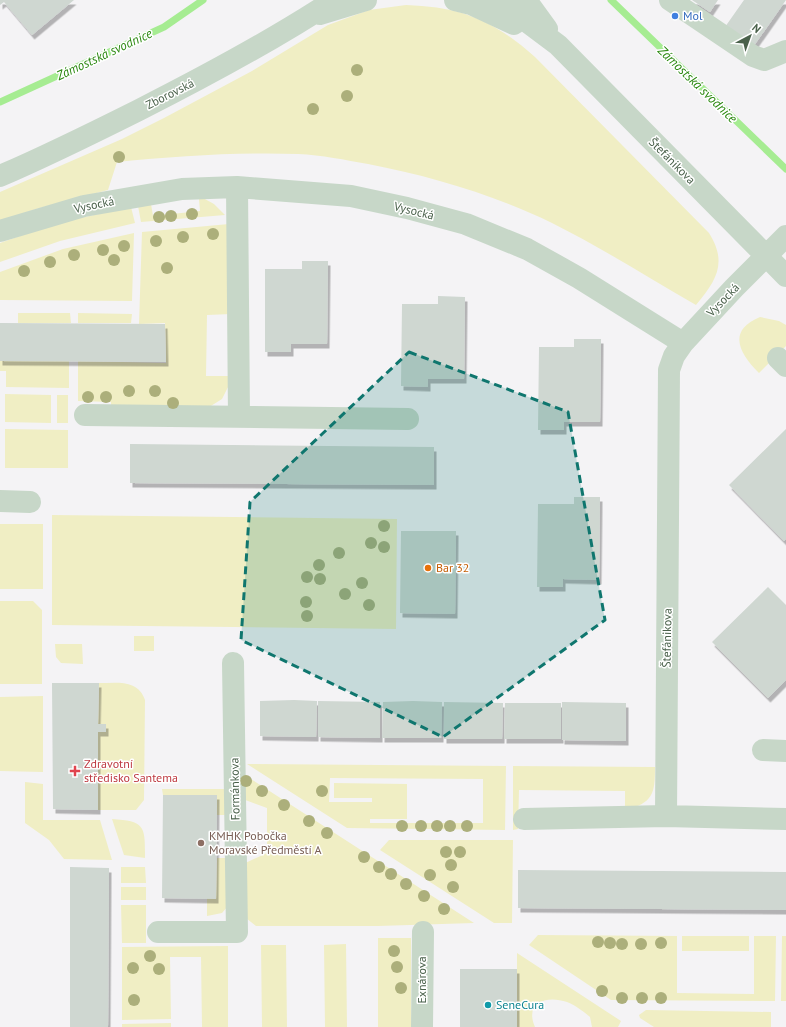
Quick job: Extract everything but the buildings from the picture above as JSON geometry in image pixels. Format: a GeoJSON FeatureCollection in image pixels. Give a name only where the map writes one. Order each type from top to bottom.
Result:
{"type":"FeatureCollection","features":[{"type":"Feature","properties":{"kind":"street","name":"Zborovská"},"geometry":{"type":"LineString","coordinates":[[0,176],[80,139],[193,82],[306,19],[334,0]]}},
{"type":"Feature","properties":{"kind":"street"},"geometry":{"type":"LineString","coordinates":[[306,19],[366,0]]}},
{"type":"Feature","properties":{"kind":"street","name":"Štefánikova"},"geometry":{"type":"LineString","coordinates":[[456,0],[471,4],[558,45]]}},
{"type":"Feature","properties":{"kind":"street","name":"Štefánikova"},"geometry":{"type":"LineString","coordinates":[[498,0],[558,45],[786,276]]}},
{"type":"Feature","properties":{"kind":"street","name":"Štefánikova"},"geometry":{"type":"LineString","coordinates":[[526,0],[558,45]]}},
{"type":"Feature","properties":{"kind":"street"},"geometry":{"type":"LineString","coordinates":[[542,0],[558,45]]}},
{"type":"Feature","properties":{"kind":"street"},"geometry":{"type":"LineString","coordinates":[[670,0],[753,56],[764,60],[786,51]]}},
{"type":"Feature","properties":{"kind":"street"},"geometry":{"type":"LineString","coordinates":[[237,188],[239,417]]}},
{"type":"Feature","properties":{"kind":"street","name":"Vysocká"},"geometry":{"type":"LineString","coordinates":[[0,231],[84,206],[182,189],[237,188],[351,196],[407,208],[466,224],[540,256],[579,278],[683,343],[734,288],[767,257],[786,236]]}},
{"type":"Feature","properties":{"kind":"street","name":"Štefánikova"},"geometry":{"type":"LineString","coordinates":[[666,816],[669,370],[674,356],[683,343]]}},
{"type":"Feature","properties":{"kind":"street"},"geometry":{"type":"LineString","coordinates":[[84,415],[408,419]]}},
{"type":"Feature","properties":{"kind":"street"},"geometry":{"type":"LineString","coordinates":[[0,501],[30,502]]}},
{"type":"Feature","properties":{"kind":"street","name":"Formánkova"},"geometry":{"type":"LineString","coordinates":[[158,932],[237,932],[234,663]]}},
{"type":"Feature","properties":{"kind":"street"},"geometry":{"type":"LineString","coordinates":[[763,750],[786,751]]}},
{"type":"Feature","properties":{"kind":"street"},"geometry":{"type":"LineString","coordinates":[[524,819],[666,816],[786,818]]}},
{"type":"Feature","properties":{"kind":"street","name":"Exnárova"},"geometry":{"type":"LineString","coordinates":[[422,1027],[423,932]]}},
{"type":"Feature","properties":{"kind":"highlighted area"},"geometry":{"type":"Polygon","coordinates":[[[409,352],[568,412],[605,620],[443,737],[241,640],[250,502],[409,352]]]}},
{"type":"Feature","properties":{"kind":"shaded area"},"geometry":{"type":"Polygon","coordinates":[[[406,5],[444,9],[476,18],[520,44],[535,57],[709,233],[715,244],[719,263],[714,280],[696,305],[571,233],[508,204],[485,195],[415,174],[316,155],[230,154],[117,162],[108,190],[36,209],[0,221],[0,192],[122,139],[164,118],[252,71],[328,25],[369,10],[406,5]]]}},
{"type":"Feature","properties":{"kind":"shaded area"},"geometry":{"type":"Polygon","coordinates":[[[203,198],[214,204],[225,215],[141,222],[138,206],[151,204],[153,216],[200,211],[199,199],[203,198]]]}},
{"type":"Feature","properties":{"kind":"shaded area"},"geometry":{"type":"Polygon","coordinates":[[[131,207],[135,223],[60,241],[0,262],[0,243],[57,223],[131,207]]]}},
{"type":"Feature","properties":{"kind":"shaded area"},"geometry":{"type":"Polygon","coordinates":[[[229,224],[231,314],[207,315],[206,376],[230,376],[229,385],[222,399],[206,409],[111,410],[111,402],[78,401],[78,361],[166,363],[165,323],[139,324],[142,232],[229,224]]]}},
{"type":"Feature","properties":{"kind":"shaded area"},"geometry":{"type":"Polygon","coordinates":[[[134,233],[132,301],[0,300],[0,272],[63,249],[134,233]]]}},
{"type":"Feature","properties":{"kind":"shaded area"},"geometry":{"type":"Polygon","coordinates":[[[18,313],[70,313],[71,323],[18,323],[18,313]]]}},
{"type":"Feature","properties":{"kind":"shaded area"},"geometry":{"type":"Polygon","coordinates":[[[78,313],[132,314],[131,323],[78,323],[78,313]]]}},
{"type":"Feature","properties":{"kind":"shaded area"},"geometry":{"type":"Polygon","coordinates":[[[760,317],[779,321],[786,325],[786,346],[759,373],[752,366],[742,351],[740,336],[743,329],[749,323],[760,317]]]}},
{"type":"Feature","properties":{"kind":"shaded area"},"geometry":{"type":"Polygon","coordinates":[[[0,361],[69,361],[69,388],[6,387],[6,371],[0,371],[0,361]]]}},
{"type":"Feature","properties":{"kind":"shaded area"},"geometry":{"type":"Polygon","coordinates":[[[5,394],[51,395],[51,423],[5,422],[5,394]]]}},
{"type":"Feature","properties":{"kind":"shaded area"},"geometry":{"type":"Polygon","coordinates":[[[57,395],[68,395],[68,423],[57,423],[57,395]]]}},
{"type":"Feature","properties":{"kind":"shaded area"},"geometry":{"type":"Polygon","coordinates":[[[5,429],[68,430],[68,468],[5,468],[5,429]]]}},
{"type":"Feature","properties":{"kind":"shaded area"},"geometry":{"type":"Polygon","coordinates":[[[52,515],[397,519],[396,629],[52,625],[52,515]]]}},
{"type":"Feature","properties":{"kind":"shaded area"},"geometry":{"type":"Polygon","coordinates":[[[0,524],[43,524],[43,589],[0,589],[0,524]]]}},
{"type":"Feature","properties":{"kind":"shaded area"},"geometry":{"type":"Polygon","coordinates":[[[0,601],[33,601],[42,610],[42,684],[0,684],[0,601]]]}},
{"type":"Feature","properties":{"kind":"shaded area"},"geometry":{"type":"Polygon","coordinates":[[[134,636],[154,636],[154,651],[134,651],[134,636]]]}},
{"type":"Feature","properties":{"kind":"shaded area"},"geometry":{"type":"Polygon","coordinates":[[[55,644],[82,644],[83,664],[61,663],[56,657],[55,644]]]}},
{"type":"Feature","properties":{"kind":"shaded area"},"geometry":{"type":"Polygon","coordinates":[[[99,683],[120,683],[132,685],[142,693],[145,700],[144,800],[136,810],[98,810],[98,732],[106,732],[106,724],[98,724],[99,683]]]}},
{"type":"Feature","properties":{"kind":"shaded area"},"geometry":{"type":"Polygon","coordinates":[[[43,696],[43,772],[0,771],[0,697],[43,696]]]}},
{"type":"Feature","properties":{"kind":"shaded area"},"geometry":{"type":"Polygon","coordinates":[[[247,764],[506,766],[505,830],[347,828],[247,764]],[[330,778],[329,802],[372,802],[372,798],[334,798],[334,783],[407,784],[407,819],[370,819],[370,823],[483,823],[483,779],[330,778]]]}},
{"type":"Feature","properties":{"kind":"shaded area"},"geometry":{"type":"Polygon","coordinates":[[[513,766],[655,767],[653,791],[647,800],[642,804],[625,810],[625,791],[519,790],[518,829],[513,830],[513,766]]]}},
{"type":"Feature","properties":{"kind":"shaded area"},"geometry":{"type":"Polygon","coordinates":[[[240,772],[474,923],[378,926],[256,926],[241,914],[241,865],[267,853],[267,808],[240,798],[240,772]]]}},
{"type":"Feature","properties":{"kind":"shaded area"},"geometry":{"type":"Polygon","coordinates":[[[25,782],[43,784],[43,820],[100,820],[112,860],[64,859],[49,840],[25,823],[25,782]]]}},
{"type":"Feature","properties":{"kind":"shaded area"},"geometry":{"type":"Polygon","coordinates":[[[162,789],[229,789],[225,815],[217,815],[217,795],[163,795],[162,789]]]}},
{"type":"Feature","properties":{"kind":"shaded area"},"geometry":{"type":"Polygon","coordinates":[[[112,819],[132,822],[141,828],[145,839],[145,858],[124,855],[112,819]]]}},
{"type":"Feature","properties":{"kind":"shaded area"},"geometry":{"type":"Polygon","coordinates":[[[389,840],[513,840],[512,923],[494,923],[380,850],[389,840]]]}},
{"type":"Feature","properties":{"kind":"shaded area"},"geometry":{"type":"Polygon","coordinates":[[[217,858],[230,858],[228,906],[222,913],[207,916],[207,898],[216,898],[217,858]]]}},
{"type":"Feature","properties":{"kind":"shaded area"},"geometry":{"type":"Polygon","coordinates":[[[121,867],[145,867],[146,883],[121,883],[121,867]]]}},
{"type":"Feature","properties":{"kind":"shaded area"},"geometry":{"type":"Polygon","coordinates":[[[121,887],[146,887],[146,900],[121,900],[121,887]]]}},
{"type":"Feature","properties":{"kind":"shaded area"},"geometry":{"type":"Polygon","coordinates":[[[121,905],[146,905],[146,943],[122,943],[121,905]]]}},
{"type":"Feature","properties":{"kind":"shaded area"},"geometry":{"type":"Polygon","coordinates":[[[538,935],[677,936],[677,993],[754,994],[754,936],[776,936],[775,1001],[611,1000],[529,945],[538,935]]]}},
{"type":"Feature","properties":{"kind":"shaded area"},"geometry":{"type":"Polygon","coordinates":[[[682,936],[749,936],[749,951],[682,951],[682,936]]]}},
{"type":"Feature","properties":{"kind":"shaded area"},"geometry":{"type":"Polygon","coordinates":[[[782,936],[786,936],[786,1001],[781,1001],[782,936]]]}},
{"type":"Feature","properties":{"kind":"shaded area"},"geometry":{"type":"Polygon","coordinates":[[[378,938],[411,938],[411,1027],[378,1027],[378,938]]]}},
{"type":"Feature","properties":{"kind":"shaded area"},"geometry":{"type":"Polygon","coordinates":[[[346,944],[347,1027],[325,1027],[324,945],[346,944]]]}},
{"type":"Feature","properties":{"kind":"shaded area"},"geometry":{"type":"Polygon","coordinates":[[[261,945],[286,945],[287,1027],[262,1027],[261,945]]]}},
{"type":"Feature","properties":{"kind":"shaded area"},"geometry":{"type":"Polygon","coordinates":[[[228,946],[228,1027],[202,1027],[201,957],[170,957],[171,1019],[122,1020],[122,947],[228,946]]]}},
{"type":"Feature","properties":{"kind":"shaded area"},"geometry":{"type":"Polygon","coordinates":[[[517,953],[621,1021],[618,1027],[592,1027],[590,1017],[579,1008],[567,1002],[552,999],[539,1002],[535,1006],[532,1018],[535,1027],[517,1027],[517,953]]]}},
{"type":"Feature","properties":{"kind":"shaded area"},"geometry":{"type":"Polygon","coordinates":[[[646,1010],[771,1012],[771,1027],[654,1027],[640,1018],[639,1015],[646,1010]]]}},
{"type":"Feature","properties":{"kind":"shaded area"},"geometry":{"type":"Polygon","coordinates":[[[171,1023],[171,1027],[122,1027],[122,1024],[171,1023]]]}},
{"type":"Feature","properties":{"kind":"waterway","name":"Zámostská svodnice"},"geometry":{"type":"LineString","coordinates":[[0,102],[164,27],[203,0]]}},
{"type":"Feature","properties":{"kind":"waterway","name":"Zámostská svodnice"},"geometry":{"type":"LineString","coordinates":[[611,0],[786,169]]}},
{"type":"Feature","properties":{"kind":"place","name":"Mol"},"geometry":{"type":"Point","coordinates":[675,16]}},
{"type":"Feature","properties":{"kind":"place","name":"Bar 32"},"geometry":{"type":"Point","coordinates":[428,568]}},
{"type":"Feature","properties":{"kind":"place","name":"Zdravotní středisko Santema"},"geometry":{"type":"Point","coordinates":[75,771]}},
{"type":"Feature","properties":{"kind":"place","name":"KMHK Pobočka Moravské Předměstí A"},"geometry":{"type":"Point","coordinates":[201,843]}},
{"type":"Feature","properties":{"kind":"place","name":"SeneCura"},"geometry":{"type":"Point","coordinates":[488,1005]}}]}
